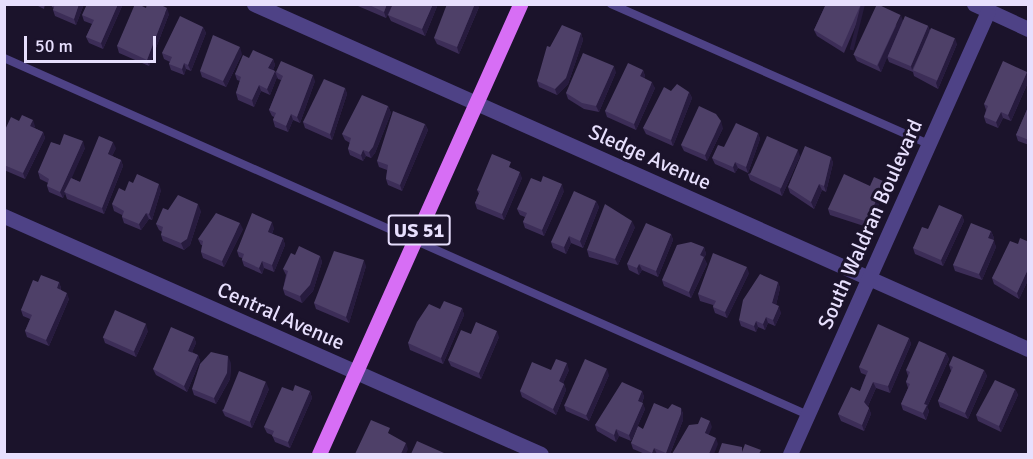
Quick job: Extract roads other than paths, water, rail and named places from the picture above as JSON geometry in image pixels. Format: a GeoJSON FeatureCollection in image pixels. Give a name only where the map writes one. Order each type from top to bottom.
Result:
{"type":"FeatureCollection","features":[{"type":"Feature","properties":{"kind":"main road","name":"US 51"},"geometry":{"type":"LineString","coordinates":[[319,454],[520,4]]}},
{"type":"Feature","properties":{"kind":"street","name":"Sledge Avenue"},"geometry":{"type":"LineString","coordinates":[[254,4],[1029,349]]}},
{"type":"Feature","properties":{"kind":"street","name":"South Waldran Boulevard"},"geometry":{"type":"LineString","coordinates":[[790,454],[929,144],[981,8]]}},
{"type":"Feature","properties":{"kind":"street"},"geometry":{"type":"LineString","coordinates":[[981,8],[1029,28]]}},
{"type":"Feature","properties":{"kind":"street","name":"Central Avenue"},"geometry":{"type":"LineString","coordinates":[[4,216],[541,454]]}},
{"type":"Feature","properties":{"kind":"lane"},"geometry":{"type":"LineString","coordinates":[[611,4],[929,144]]}},
{"type":"Feature","properties":{"kind":"lane"},"geometry":{"type":"LineString","coordinates":[[4,58],[808,415]]}}]}
